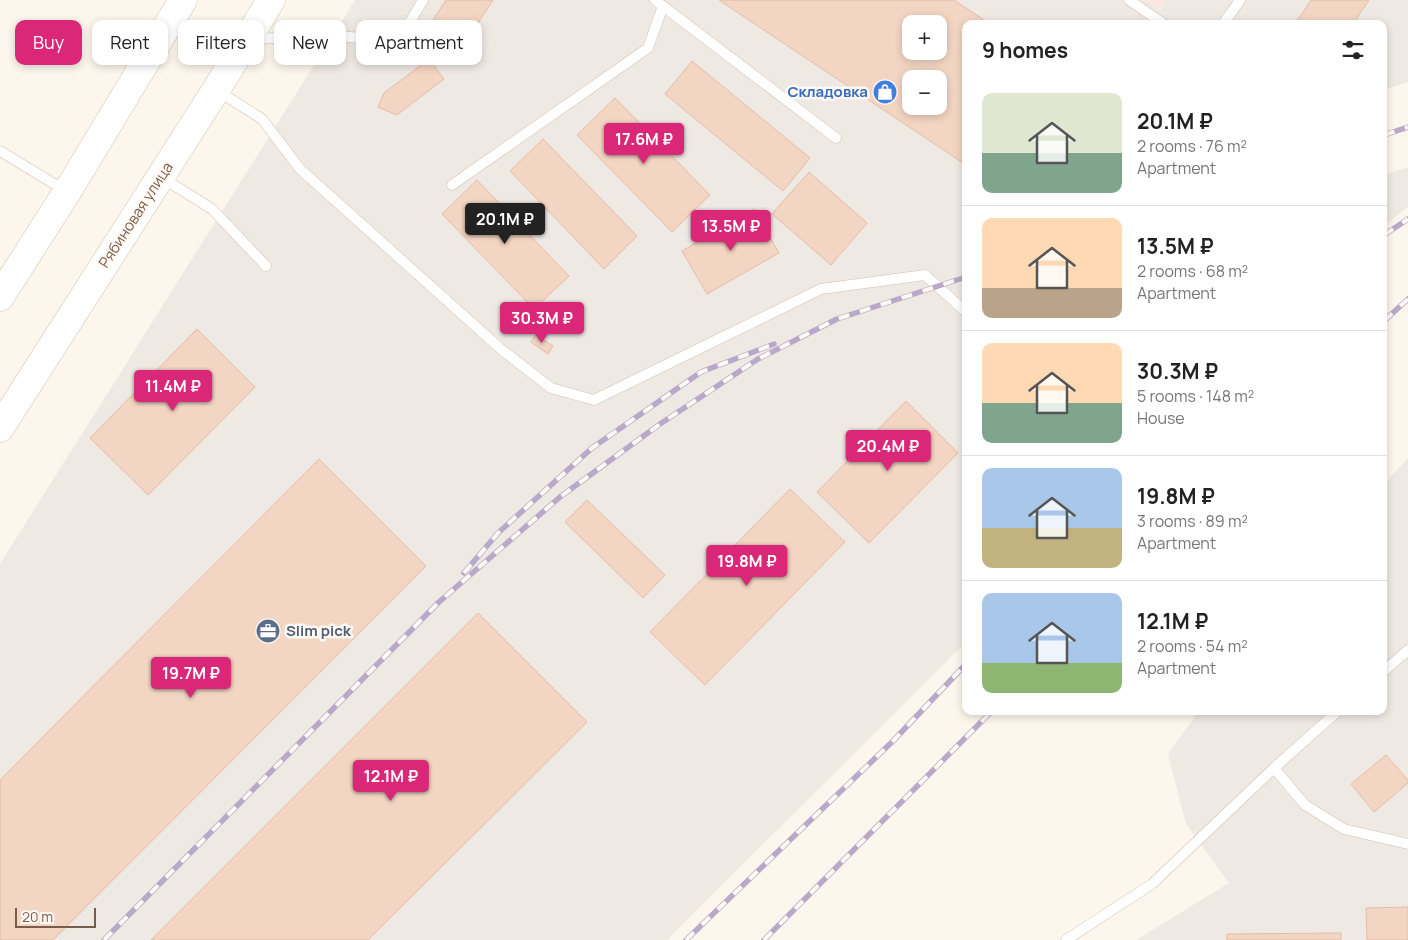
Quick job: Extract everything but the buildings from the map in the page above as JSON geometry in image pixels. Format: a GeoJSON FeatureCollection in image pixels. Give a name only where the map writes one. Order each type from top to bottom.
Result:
{"type":"FeatureCollection","features":[{"type":"Feature","properties":{"kind":"main road"},"geometry":{"type":"LineString","coordinates":[[0,297],[67,192],[183,0]]}},
{"type":"Feature","properties":{"kind":"main road","name":"Рябиновая улица"},"geometry":{"type":"LineString","coordinates":[[259,20],[271,0]]}},
{"type":"Feature","properties":{"kind":"main road","name":"Рябиновая улица"},"geometry":{"type":"LineString","coordinates":[[0,428],[231,65]]}},
{"type":"Feature","properties":{"kind":"lane"},"geometry":{"type":"LineString","coordinates":[[264,39],[318,34],[371,39],[400,39],[423,0]]}},
{"type":"Feature","properties":{"kind":"lane"},"geometry":{"type":"LineString","coordinates":[[1129,0],[1158,20]]}},
{"type":"Feature","properties":{"kind":"lane"},"geometry":{"type":"LineString","coordinates":[[1226,20],[1240,0]]}},
{"type":"Feature","properties":{"kind":"lane"},"geometry":{"type":"LineString","coordinates":[[452,184],[648,48],[659,3],[836,138]]}},
{"type":"Feature","properties":{"kind":"lane"},"geometry":{"type":"LineString","coordinates":[[216,90],[262,119],[300,169],[502,350],[551,388],[594,400],[821,289],[925,275],[962,308]]}},
{"type":"Feature","properties":{"kind":"lane"},"geometry":{"type":"LineString","coordinates":[[0,151],[67,192]]}},
{"type":"Feature","properties":{"kind":"lane"},"geometry":{"type":"LineString","coordinates":[[161,176],[212,209],[266,266]]}},
{"type":"Feature","properties":{"kind":"lane"},"geometry":{"type":"LineString","coordinates":[[1387,668],[1408,650]]}},
{"type":"Feature","properties":{"kind":"lane"},"geometry":{"type":"LineString","coordinates":[[1066,940],[1152,884],[1274,768],[1334,715]]}},
{"type":"Feature","properties":{"kind":"lane"},"geometry":{"type":"LineString","coordinates":[[1274,768],[1305,805],[1344,829],[1408,844]]}},
{"type":"Feature","properties":{"kind":"shaded area"},"geometry":{"type":"Polygon","coordinates":[[[355,0],[1146,0],[1160,10],[1167,0],[1408,0],[1408,82],[1387,89],[1387,20],[962,20],[962,646],[667,940],[0,940],[0,564],[314,65],[346,65],[346,20],[342,20],[355,0]]]}},
{"type":"Feature","properties":{"kind":"shaded area"},"geometry":{"type":"Polygon","coordinates":[[[1146,0],[1167,0],[1160,10],[1146,0]]]}},
{"type":"Feature","properties":{"kind":"shaded area"},"geometry":{"type":"Polygon","coordinates":[[[1408,167],[1408,207],[1387,224],[1387,174],[1408,167]]]}},
{"type":"Feature","properties":{"kind":"shaded area"},"geometry":{"type":"Polygon","coordinates":[[[1408,458],[1408,940],[1136,940],[1229,883],[1186,824],[1168,754],[1196,715],[1387,715],[1387,481],[1408,458]]]}},
{"type":"Feature","properties":{"kind":"railway"},"geometry":{"type":"LineString","coordinates":[[1387,134],[1408,127]]}},
{"type":"Feature","properties":{"kind":"railway"},"geometry":{"type":"LineString","coordinates":[[1387,233],[1408,219]]}},
{"type":"Feature","properties":{"kind":"railway"},"geometry":{"type":"LineString","coordinates":[[104,940],[439,602],[560,497],[660,424],[758,359],[837,319],[962,278]]}},
{"type":"Feature","properties":{"kind":"railway"},"geometry":{"type":"LineString","coordinates":[[1387,318],[1408,299]]}},
{"type":"Feature","properties":{"kind":"railway"},"geometry":{"type":"LineString","coordinates":[[464,573],[498,533],[592,448],[701,372],[774,344]]}},
{"type":"Feature","properties":{"kind":"railway"},"geometry":{"type":"LineString","coordinates":[[686,940],[893,741],[962,668]]}},
{"type":"Feature","properties":{"kind":"railway"},"geometry":{"type":"LineString","coordinates":[[764,940],[988,715]]}},
{"type":"Feature","properties":{"kind":"place","name":"Складовка"},"geometry":{"type":"Point","coordinates":[885,92]}},
{"type":"Feature","properties":{"kind":"place","name":"Slim pick"},"geometry":{"type":"Point","coordinates":[268,631]}}]}
